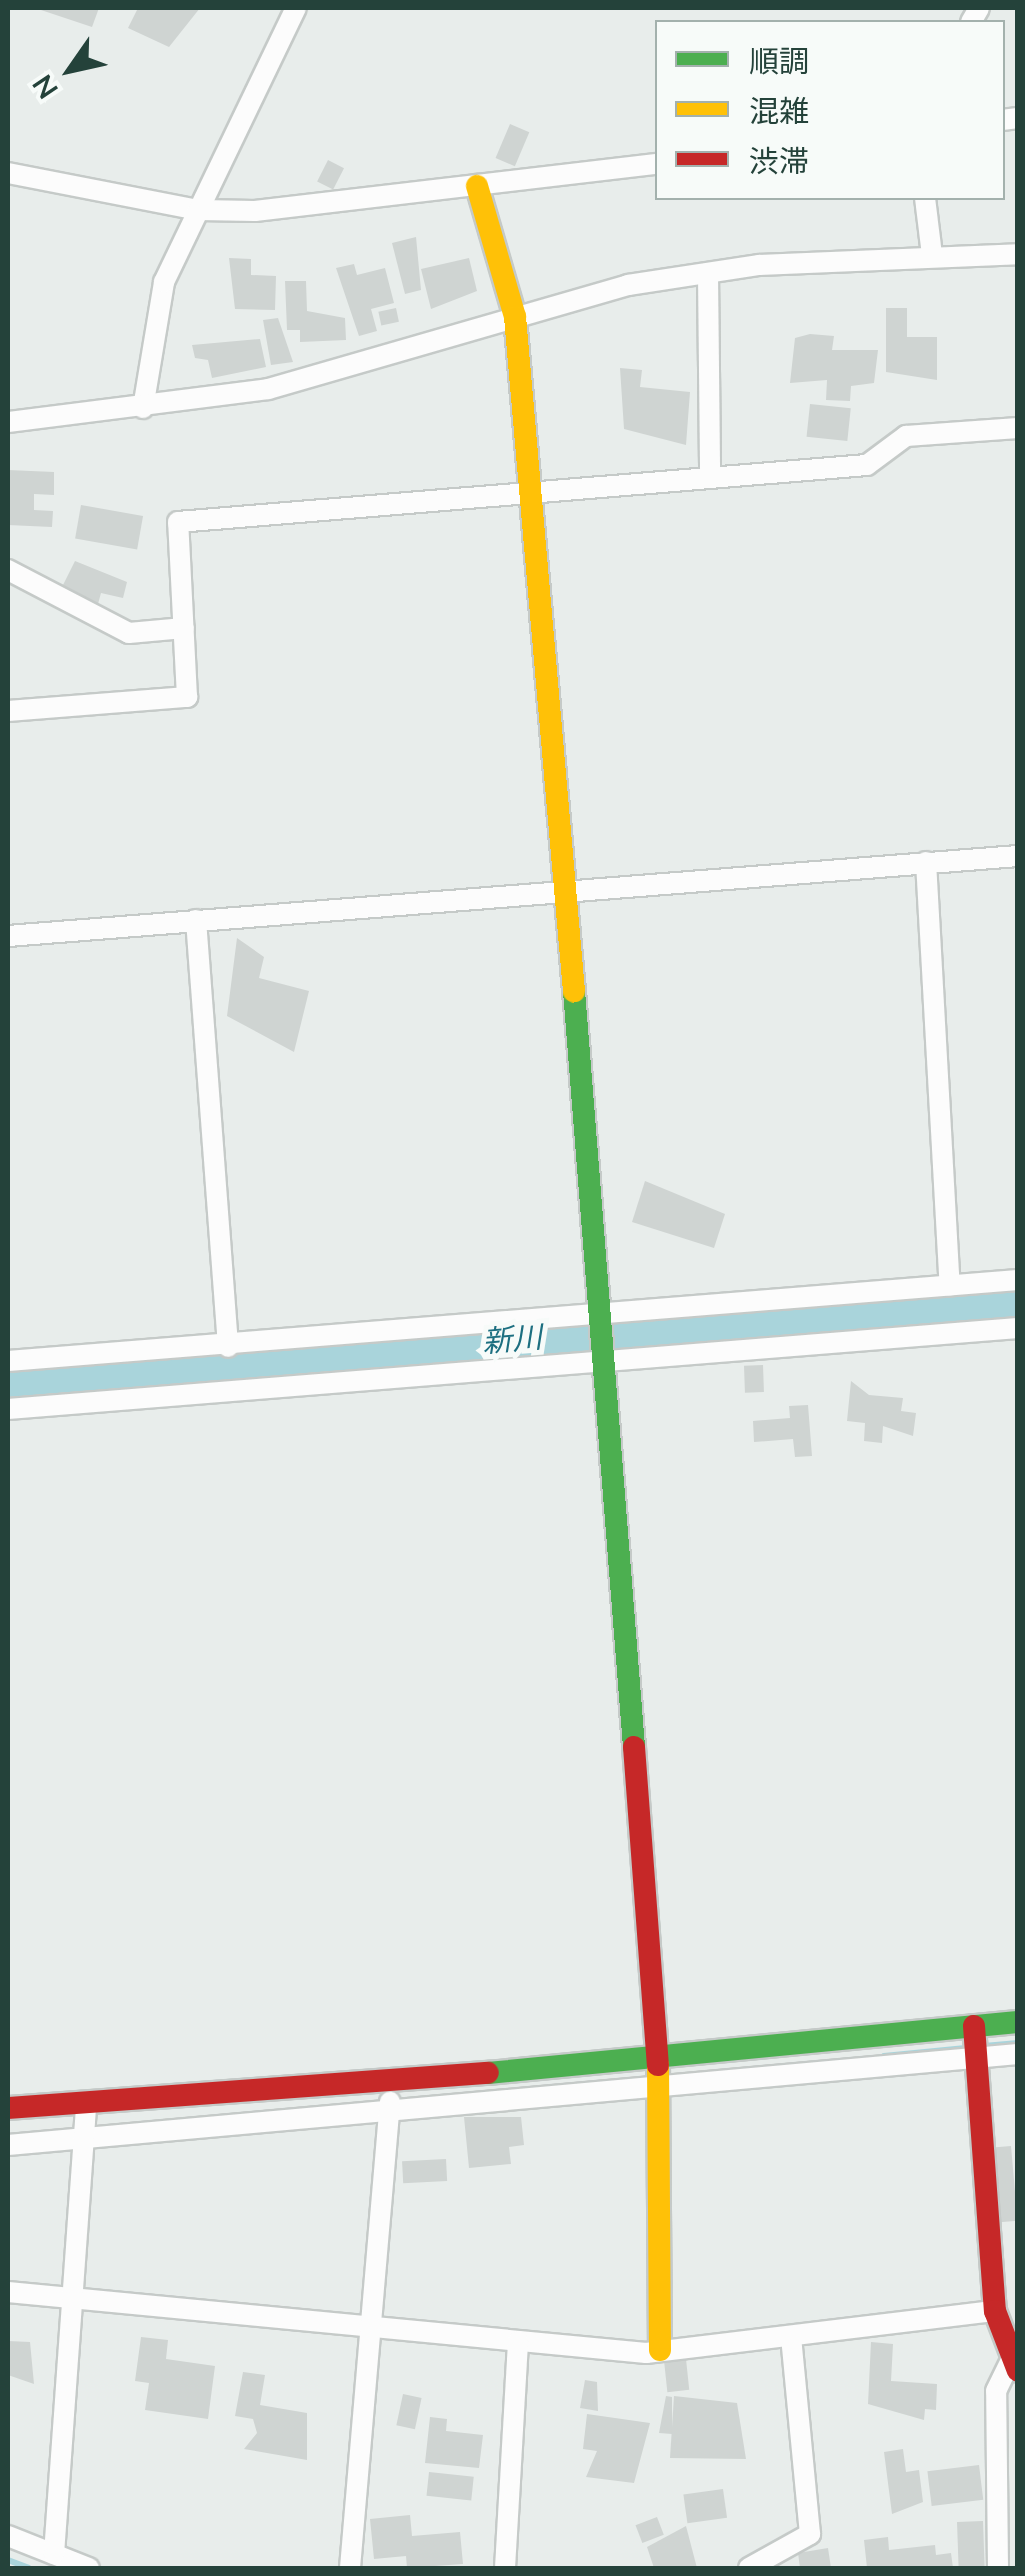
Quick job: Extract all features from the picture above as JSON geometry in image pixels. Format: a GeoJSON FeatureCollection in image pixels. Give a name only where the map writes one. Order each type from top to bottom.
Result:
{"type":"FeatureCollection","features":[{"type":"Feature","properties":{"kind":"street"},"geometry":{"type":"LineString","coordinates":[[143,408],[164,282],[296,8]]}},
{"type":"Feature","properties":{"kind":"street"},"geometry":{"type":"LineString","coordinates":[[8,173],[199,210],[477,186],[655,164]]}},
{"type":"Feature","properties":{"kind":"street"},"geometry":{"type":"LineString","coordinates":[[477,186],[515,317],[535,494],[568,891],[594,1308],[602,1355],[658,2053],[660,2350]]}},
{"type":"Feature","properties":{"kind":"street"},"geometry":{"type":"LineString","coordinates":[[925,200],[932,254]]}},
{"type":"Feature","properties":{"kind":"street"},"geometry":{"type":"LineString","coordinates":[[8,422],[143,408],[268,389],[515,317],[708,274],[932,254],[1018,254]]}},
{"type":"Feature","properties":{"kind":"street"},"geometry":{"type":"LineString","coordinates":[[708,274],[710,478]]}},
{"type":"Feature","properties":{"kind":"street"},"geometry":{"type":"LineString","coordinates":[[8,711],[187,697],[178,522],[866,465],[906,436],[1018,428]]}},
{"type":"Feature","properties":{"kind":"street"},"geometry":{"type":"LineString","coordinates":[[8,570],[129,633],[184,628]]}},
{"type":"Feature","properties":{"kind":"street"},"geometry":{"type":"LineString","coordinates":[[8,936],[1018,856]]}},
{"type":"Feature","properties":{"kind":"street"},"geometry":{"type":"LineString","coordinates":[[926,862],[950,1285]]}},
{"type":"Feature","properties":{"kind":"street"},"geometry":{"type":"LineString","coordinates":[[196,920],[228,1347]]}},
{"type":"Feature","properties":{"kind":"street"},"geometry":{"type":"LineString","coordinates":[[8,1362],[228,1347],[594,1308],[1018,1280]]}},
{"type":"Feature","properties":{"kind":"street"},"geometry":{"type":"LineString","coordinates":[[8,1409],[602,1355],[1018,1328]]}},
{"type":"Feature","properties":{"kind":"street"},"geometry":{"type":"LineString","coordinates":[[8,2108],[86,2107],[392,2082],[658,2053],[1018,2022]]}},
{"type":"Feature","properties":{"kind":"street"},"geometry":{"type":"LineString","coordinates":[[974,2026],[995,2311],[1014,2366],[996,2391],[998,2568]]}},
{"type":"Feature","properties":{"kind":"street"},"geometry":{"type":"LineString","coordinates":[[8,2146],[84,2144],[1018,2054]]}},
{"type":"Feature","properties":{"kind":"street"},"geometry":{"type":"LineString","coordinates":[[350,2568],[392,2082]]}},
{"type":"Feature","properties":{"kind":"street"},"geometry":{"type":"LineString","coordinates":[[54,2554],[86,2107]]}},
{"type":"Feature","properties":{"kind":"street"},"geometry":{"type":"LineString","coordinates":[[8,2292],[372,2323],[518,2341],[660,2350],[995,2311]]}},
{"type":"Feature","properties":{"kind":"street"},"geometry":{"type":"LineString","coordinates":[[750,2568],[810,2534],[792,2336]]}},
{"type":"Feature","properties":{"kind":"street"},"geometry":{"type":"LineString","coordinates":[[505,2568],[518,2341]]}},
{"type":"Feature","properties":{"kind":"street"},"geometry":{"type":"LineString","coordinates":[[8,2536],[89,2568]]}},
{"type":"Feature","properties":{"kind":"building"},"geometry":{"type":"Polygon","coordinates":[[[35,8],[99,8],[92,27],[35,8]]]}},
{"type":"Feature","properties":{"kind":"building"},"geometry":{"type":"Polygon","coordinates":[[[138,8],[200,8],[169,47],[128,28],[138,8]]]}},
{"type":"Feature","properties":{"kind":"building"},"geometry":{"type":"Polygon","coordinates":[[[510,124],[529,132],[515,166],[496,158],[510,124]]]}},
{"type":"Feature","properties":{"kind":"building"},"geometry":{"type":"Polygon","coordinates":[[[328,160],[344,168],[333,190],[317,181],[328,160]]]}},
{"type":"Feature","properties":{"kind":"building"},"geometry":{"type":"Polygon","coordinates":[[[416,237],[421,290],[405,294],[392,243],[416,237]]]}},
{"type":"Feature","properties":{"kind":"building"},"geometry":{"type":"Polygon","coordinates":[[[229,258],[251,259],[251,275],[276,276],[275,310],[235,309],[229,258]]]}},
{"type":"Feature","properties":{"kind":"building"},"geometry":{"type":"Polygon","coordinates":[[[469,258],[477,291],[431,309],[421,269],[469,258]]]}},
{"type":"Feature","properties":{"kind":"building"},"geometry":{"type":"Polygon","coordinates":[[[354,264],[357,275],[385,268],[394,303],[371,309],[377,331],[359,336],[336,268],[354,264]]]}},
{"type":"Feature","properties":{"kind":"building"},"geometry":{"type":"Polygon","coordinates":[[[285,281],[306,281],[307,311],[345,318],[346,340],[300,342],[300,330],[287,330],[285,281]]]}},
{"type":"Feature","properties":{"kind":"building"},"geometry":{"type":"Polygon","coordinates":[[[396,308],[399,322],[381,325],[378,312],[396,308]]]}},
{"type":"Feature","properties":{"kind":"building"},"geometry":{"type":"Polygon","coordinates":[[[886,308],[907,308],[907,337],[937,337],[937,380],[886,372],[886,308]]]}},
{"type":"Feature","properties":{"kind":"building"},"geometry":{"type":"Polygon","coordinates":[[[278,318],[293,362],[271,365],[263,320],[278,318]]]}},
{"type":"Feature","properties":{"kind":"building"},"geometry":{"type":"Polygon","coordinates":[[[810,334],[834,336],[832,350],[878,350],[874,383],[851,386],[850,401],[826,400],[827,380],[790,383],[795,338],[810,334]]]}},
{"type":"Feature","properties":{"kind":"building"},"geometry":{"type":"Polygon","coordinates":[[[260,339],[266,367],[212,378],[208,360],[195,358],[192,345],[260,339]]]}},
{"type":"Feature","properties":{"kind":"building"},"geometry":{"type":"Polygon","coordinates":[[[620,368],[642,370],[640,387],[690,392],[686,445],[624,429],[620,368]]]}},
{"type":"Feature","properties":{"kind":"building"},"geometry":{"type":"Polygon","coordinates":[[[810,404],[851,408],[847,441],[807,437],[810,404]]]}},
{"type":"Feature","properties":{"kind":"building"},"geometry":{"type":"Polygon","coordinates":[[[8,470],[54,472],[54,495],[34,494],[34,510],[53,511],[52,527],[8,525],[8,470]]]}},
{"type":"Feature","properties":{"kind":"building"},"geometry":{"type":"Polygon","coordinates":[[[81,505],[143,516],[137,549],[75,538],[81,505]]]}},
{"type":"Feature","properties":{"kind":"building"},"geometry":{"type":"Polygon","coordinates":[[[75,561],[127,582],[123,598],[101,593],[98,604],[59,593],[75,561]]]}},
{"type":"Feature","properties":{"kind":"building"},"geometry":{"type":"Polygon","coordinates":[[[237,938],[264,957],[259,978],[309,991],[294,1052],[227,1016],[237,938]]]}},
{"type":"Feature","properties":{"kind":"building"},"geometry":{"type":"Polygon","coordinates":[[[645,1181],[725,1214],[714,1248],[632,1222],[645,1181]]]}},
{"type":"Feature","properties":{"kind":"building"},"geometry":{"type":"Polygon","coordinates":[[[763,1365],[764,1392],[745,1393],[744,1366],[763,1365]]]}},
{"type":"Feature","properties":{"kind":"building"},"geometry":{"type":"Polygon","coordinates":[[[851,1381],[869,1395],[903,1398],[901,1411],[916,1413],[913,1436],[883,1426],[882,1443],[864,1441],[865,1423],[847,1421],[851,1381]]]}},
{"type":"Feature","properties":{"kind":"building"},"geometry":{"type":"Polygon","coordinates":[[[808,1405],[812,1456],[795,1457],[793,1439],[754,1442],[753,1421],[790,1418],[789,1406],[808,1405]]]}},
{"type":"Feature","properties":{"kind":"building"},"geometry":{"type":"Polygon","coordinates":[[[464,2117],[521,2117],[524,2145],[509,2147],[511,2164],[469,2168],[464,2117]]]}},
{"type":"Feature","properties":{"kind":"building"},"geometry":{"type":"Polygon","coordinates":[[[1011,2146],[1018,2221],[1000,2222],[993,2148],[1011,2146]]]}},
{"type":"Feature","properties":{"kind":"building"},"geometry":{"type":"Polygon","coordinates":[[[446,2159],[447,2181],[403,2183],[402,2161],[446,2159]]]}},
{"type":"Feature","properties":{"kind":"building"},"geometry":{"type":"Polygon","coordinates":[[[141,2337],[168,2340],[166,2359],[215,2366],[208,2419],[145,2410],[149,2383],[135,2381],[141,2337]]]}},
{"type":"Feature","properties":{"kind":"building"},"geometry":{"type":"Polygon","coordinates":[[[8,2341],[30,2342],[34,2384],[8,2375],[8,2341]]]}},
{"type":"Feature","properties":{"kind":"building"},"geometry":{"type":"Polygon","coordinates":[[[871,2342],[893,2344],[891,2381],[937,2384],[936,2410],[925,2409],[924,2420],[868,2404],[871,2342]]]}},
{"type":"Feature","properties":{"kind":"building"},"geometry":{"type":"Polygon","coordinates":[[[686,2359],[689,2390],[667,2392],[664,2361],[686,2359]]]}},
{"type":"Feature","properties":{"kind":"building"},"geometry":{"type":"Polygon","coordinates":[[[243,2372],[265,2375],[260,2405],[307,2413],[307,2460],[244,2449],[257,2433],[253,2419],[235,2416],[243,2372]]]}},
{"type":"Feature","properties":{"kind":"building"},"geometry":{"type":"Polygon","coordinates":[[[585,2380],[597,2382],[598,2411],[580,2408],[585,2380]]]}},
{"type":"Feature","properties":{"kind":"building"},"geometry":{"type":"Polygon","coordinates":[[[403,2394],[422,2398],[415,2429],[396,2425],[403,2394]]]}},
{"type":"Feature","properties":{"kind":"building"},"geometry":{"type":"Polygon","coordinates":[[[666,2396],[672,2397],[672,2434],[659,2433],[666,2396]]]}},
{"type":"Feature","properties":{"kind":"building"},"geometry":{"type":"Polygon","coordinates":[[[674,2396],[737,2403],[746,2459],[670,2458],[674,2396]]]}},
{"type":"Feature","properties":{"kind":"building"},"geometry":{"type":"Polygon","coordinates":[[[587,2414],[650,2423],[634,2483],[586,2477],[597,2451],[583,2449],[587,2414]]]}},
{"type":"Feature","properties":{"kind":"building"},"geometry":{"type":"Polygon","coordinates":[[[430,2417],[447,2419],[446,2431],[483,2435],[479,2468],[425,2463],[430,2417]]]}},
{"type":"Feature","properties":{"kind":"building"},"geometry":{"type":"Polygon","coordinates":[[[903,2449],[906,2472],[919,2470],[923,2502],[892,2514],[884,2452],[903,2449]]]}},
{"type":"Feature","properties":{"kind":"building"},"geometry":{"type":"Polygon","coordinates":[[[979,2465],[983,2500],[932,2506],[927,2471],[979,2465]]]}},
{"type":"Feature","properties":{"kind":"building"},"geometry":{"type":"Polygon","coordinates":[[[429,2472],[474,2477],[471,2501],[426,2496],[429,2472]]]}},
{"type":"Feature","properties":{"kind":"building"},"geometry":{"type":"Polygon","coordinates":[[[723,2489],[727,2518],[687,2523],[683,2495],[723,2489]]]}},
{"type":"Feature","properties":{"kind":"building"},"geometry":{"type":"Polygon","coordinates":[[[410,2515],[412,2536],[460,2532],[463,2564],[407,2568],[406,2556],[374,2559],[370,2519],[410,2515]]]}},
{"type":"Feature","properties":{"kind":"building"},"geometry":{"type":"Polygon","coordinates":[[[657,2517],[664,2535],[642,2543],[636,2525],[657,2517]]]}},
{"type":"Feature","properties":{"kind":"building"},"geometry":{"type":"Polygon","coordinates":[[[983,2521],[985,2568],[959,2568],[957,2522],[983,2521]]]}},
{"type":"Feature","properties":{"kind":"building"},"geometry":{"type":"Polygon","coordinates":[[[686,2526],[697,2568],[654,2568],[647,2547],[686,2526]]]}},
{"type":"Feature","properties":{"kind":"building"},"geometry":{"type":"Polygon","coordinates":[[[888,2537],[889,2550],[935,2545],[936,2555],[951,2553],[953,2568],[867,2568],[864,2540],[888,2537]]]}},
{"type":"Feature","properties":{"kind":"building"},"geometry":{"type":"Polygon","coordinates":[[[828,2548],[831,2568],[800,2568],[798,2553],[828,2548]]]}},
{"type":"Feature","properties":{"kind":"waterway","name":"新川"},"geometry":{"type":"LineString","coordinates":[[8,1379],[1018,1299]]}},
{"type":"Feature","properties":{"kind":"waterway"},"geometry":{"type":"LineString","coordinates":[[984,2046],[1018,2043]]}},
{"type":"Feature","properties":{"kind":"waterway"},"geometry":{"type":"LineString","coordinates":[[884,2056],[966,2048]]}},
{"type":"Feature","properties":{"kind":"waterway"},"geometry":{"type":"LineString","coordinates":[[8,2560],[29,2568]]}},
{"type":"Feature","properties":{"kind":"traffic: fast"},"geometry":{"type":"LineString","coordinates":[[574,991],[634,1747]]}},
{"type":"Feature","properties":{"kind":"traffic: fast"},"geometry":{"type":"LineString","coordinates":[[488,2073],[1018,2022]]}},
{"type":"Feature","properties":{"kind":"traffic: slow"},"geometry":{"type":"LineString","coordinates":[[477,186],[515,317],[574,991]]}},
{"type":"Feature","properties":{"kind":"traffic: slow"},"geometry":{"type":"LineString","coordinates":[[658,2065],[660,2350]]}},
{"type":"Feature","properties":{"kind":"traffic: jam"},"geometry":{"type":"LineString","coordinates":[[634,1747],[658,2065]]}},
{"type":"Feature","properties":{"kind":"traffic: jam"},"geometry":{"type":"LineString","coordinates":[[974,2026],[995,2311],[1018,2371]]}},
{"type":"Feature","properties":{"kind":"traffic: jam"},"geometry":{"type":"LineString","coordinates":[[8,2108],[488,2073]]}}]}
